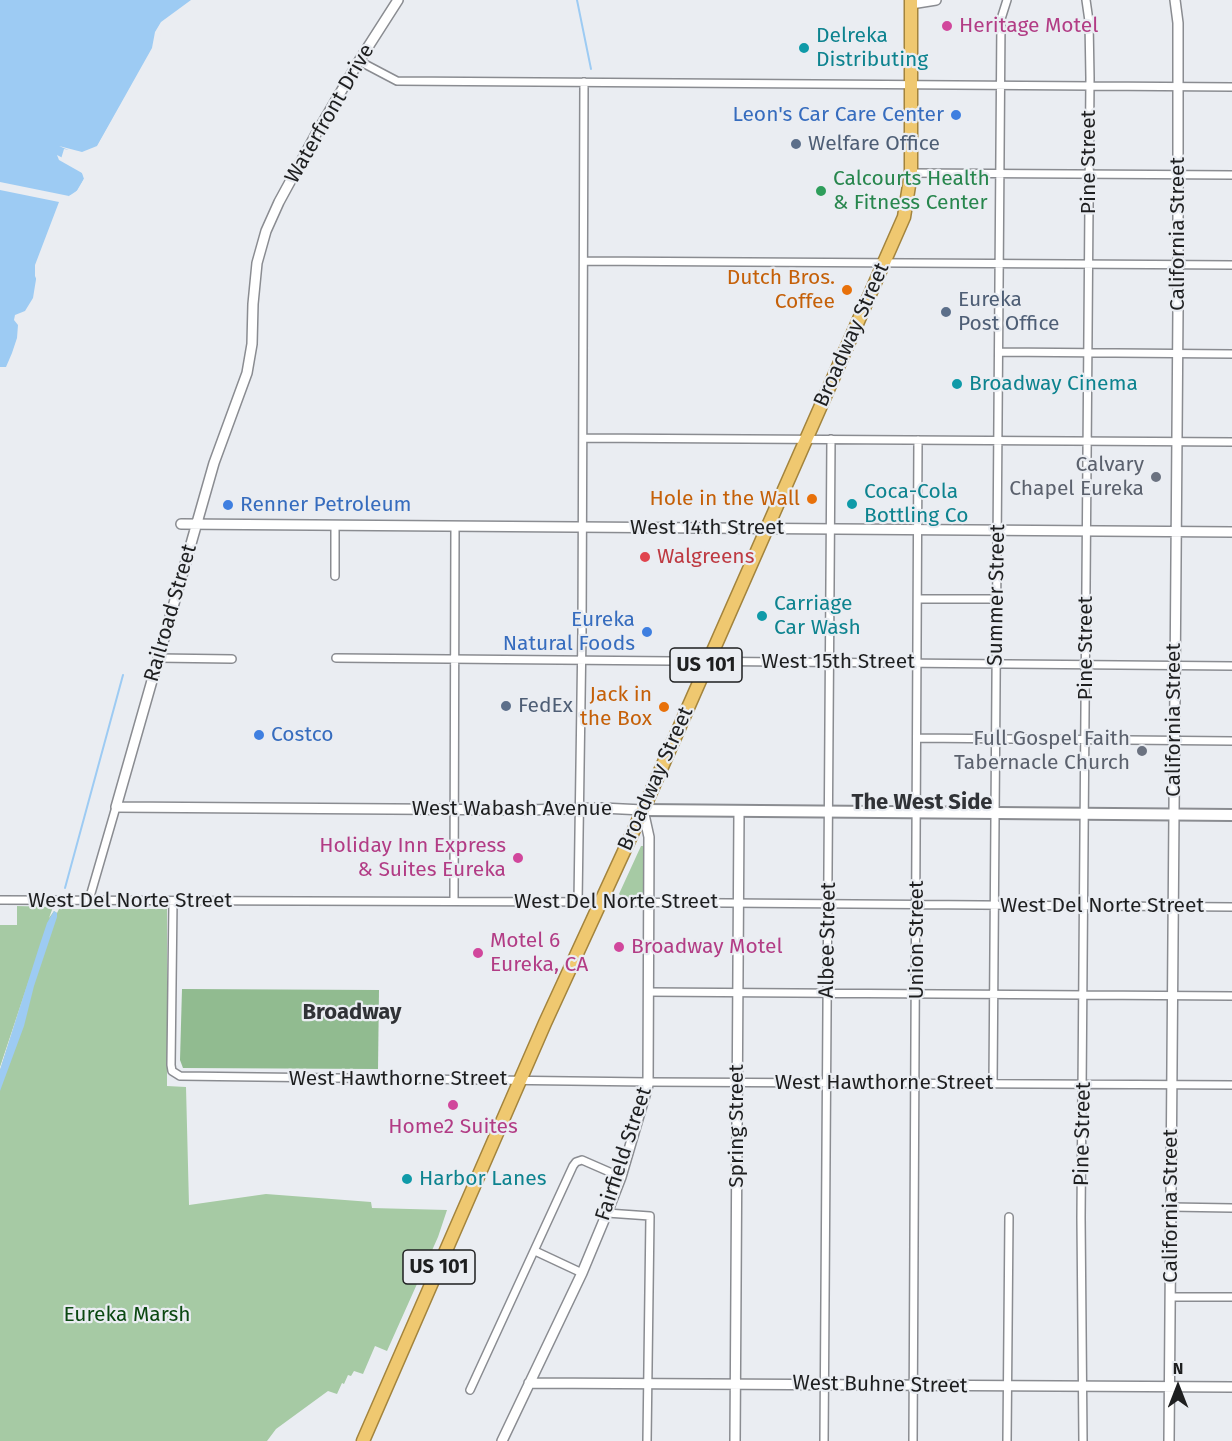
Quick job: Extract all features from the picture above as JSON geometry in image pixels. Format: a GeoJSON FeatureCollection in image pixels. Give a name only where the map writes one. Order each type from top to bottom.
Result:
{"type":"FeatureCollection","features":[{"type":"Feature","properties":{"kind":"highway","name":"Broadway Street"},"geometry":{"type":"LineString","coordinates":[[363,1441],[545,1023],[643,810],[904,217],[911,173],[911,2]]}},
{"type":"Feature","properties":{"kind":"main road","name":"West Wabash Avenue"},"geometry":{"type":"LineString","coordinates":[[643,810],[1232,815]]}},
{"type":"Feature","properties":{"kind":"street","name":"Waterfront Drive"},"geometry":{"type":"LineString","coordinates":[[252,326],[257,263],[266,231],[279,202],[359,61],[398,0]]}},
{"type":"Feature","properties":{"kind":"street"},"geometry":{"type":"LineString","coordinates":[[911,2],[936,0]]}},
{"type":"Feature","properties":{"kind":"street","name":"Summer Street"},"geometry":{"type":"LineString","coordinates":[[993,1083],[1000,85],[1001,18],[1007,0]]}},
{"type":"Feature","properties":{"kind":"street","name":"Pine Street"},"geometry":{"type":"LineString","coordinates":[[1083,1441],[1081,1217],[1090,86],[1089,21],[1086,0]]}},
{"type":"Feature","properties":{"kind":"street","name":"California Street"},"geometry":{"type":"LineString","coordinates":[[1169,1441],[1179,86],[1178,23],[1175,0]]}},
{"type":"Feature","properties":{"kind":"street"},"geometry":{"type":"LineString","coordinates":[[359,61],[397,81],[1232,87]]}},
{"type":"Feature","properties":{"kind":"street"},"geometry":{"type":"LineString","coordinates":[[578,902],[583,527],[584,82]]}},
{"type":"Feature","properties":{"kind":"street"},"geometry":{"type":"LineString","coordinates":[[911,173],[1232,175]]}},
{"type":"Feature","properties":{"kind":"street"},"geometry":{"type":"LineString","coordinates":[[584,261],[1232,265]]}},
{"type":"Feature","properties":{"kind":"street","name":"Railroad Street"},"geometry":{"type":"LineString","coordinates":[[89,900],[221,440],[247,373],[252,326]]}},
{"type":"Feature","properties":{"kind":"street"},"geometry":{"type":"LineString","coordinates":[[999,352],[1232,354]]}},
{"type":"Feature","properties":{"kind":"street"},"geometry":{"type":"LineString","coordinates":[[583,438],[1232,442]]}},
{"type":"Feature","properties":{"kind":"street","name":"Albee Street"},"geometry":{"type":"LineString","coordinates":[[824,1441],[831,439]]}},
{"type":"Feature","properties":{"kind":"street","name":"Union Street"},"geometry":{"type":"LineString","coordinates":[[913,1441],[918,440]]}},
{"type":"Feature","properties":{"kind":"street","name":"West 14th Street"},"geometry":{"type":"LineString","coordinates":[[181,524],[1232,532]]}},
{"type":"Feature","properties":{"kind":"street"},"geometry":{"type":"LineString","coordinates":[[336,526],[336,576]]}},
{"type":"Feature","properties":{"kind":"street"},"geometry":{"type":"LineString","coordinates":[[454,901],[455,527]]}},
{"type":"Feature","properties":{"kind":"street"},"geometry":{"type":"LineString","coordinates":[[918,598],[997,599]]}},
{"type":"Feature","properties":{"kind":"street"},"geometry":{"type":"LineString","coordinates":[[157,658],[232,659]]}},
{"type":"Feature","properties":{"kind":"street","name":"West 15th Street"},"geometry":{"type":"LineString","coordinates":[[336,658],[1232,666]]}},
{"type":"Feature","properties":{"kind":"street"},"geometry":{"type":"LineString","coordinates":[[917,738],[1232,741]]}},
{"type":"Feature","properties":{"kind":"street","name":"West Wabash Avenue"},"geometry":{"type":"LineString","coordinates":[[116,807],[643,810]]}},
{"type":"Feature","properties":{"kind":"street","name":"Fairfield Street"},"geometry":{"type":"LineString","coordinates":[[502,1441],[582,1273],[607,1214],[621,1177],[648,1082],[649,837],[643,810]]}},
{"type":"Feature","properties":{"kind":"street","name":"Spring Street"},"geometry":{"type":"LineString","coordinates":[[735,1441],[739,812]]}},
{"type":"Feature","properties":{"kind":"street","name":"West Del Norte Street"},"geometry":{"type":"LineString","coordinates":[[0,900],[1232,907]]}},
{"type":"Feature","properties":{"kind":"street","name":"West Hawthorne Street"},"geometry":{"type":"LineString","coordinates":[[173,901],[171,1065],[172,1071],[177,1075],[187,1077],[1232,1085]]}},
{"type":"Feature","properties":{"kind":"street"},"geometry":{"type":"LineString","coordinates":[[648,992],[1232,996]]}},
{"type":"Feature","properties":{"kind":"street"},"geometry":{"type":"LineString","coordinates":[[470,1390],[576,1162],[582,1160],[621,1177]]}},
{"type":"Feature","properties":{"kind":"street"},"geometry":{"type":"LineString","coordinates":[[1170,1207],[1232,1208]]}},
{"type":"Feature","properties":{"kind":"street"},"geometry":{"type":"LineString","coordinates":[[607,1214],[650,1216],[647,1441]]}},
{"type":"Feature","properties":{"kind":"street"},"geometry":{"type":"LineString","coordinates":[[1007,1441],[1009,1218]]}},
{"type":"Feature","properties":{"kind":"street"},"geometry":{"type":"LineString","coordinates":[[535,1251],[582,1273]]}},
{"type":"Feature","properties":{"kind":"street"},"geometry":{"type":"LineString","coordinates":[[1170,1297],[1232,1298]]}},
{"type":"Feature","properties":{"kind":"street","name":"West Buhne Street"},"geometry":{"type":"LineString","coordinates":[[529,1383],[1232,1387]]}},
{"type":"Feature","properties":{"kind":"green space"},"geometry":{"type":"Polygon","coordinates":[[[641,846],[644,846],[643,897],[622,897],[619,894],[641,846]]]}},
{"type":"Feature","properties":{"kind":"green space","name":"Eureka Marsh"},"geometry":{"type":"Polygon","coordinates":[[[17,906],[53,907],[49,918],[54,911],[57,913],[59,909],[167,909],[167,1086],[186,1087],[189,1205],[266,1194],[371,1202],[372,1208],[447,1210],[438,1237],[387,1351],[375,1346],[363,1374],[354,1371],[351,1376],[348,1375],[337,1394],[328,1391],[276,1429],[267,1441],[0,1441],[0,1070],[31,974],[0,1067],[0,925],[17,925],[17,906]]]}},
{"type":"Feature","properties":{"kind":"green space"},"geometry":{"type":"Polygon","coordinates":[[[182,989],[379,990],[378,1069],[183,1068],[180,1060],[182,989]]]}},
{"type":"Feature","properties":{"kind":"water"},"geometry":{"type":"Polygon","coordinates":[[[0,0],[194,0],[159,26],[156,43],[91,154],[64,149],[61,159],[80,170],[85,177],[75,194],[69,196],[61,204],[39,261],[33,298],[25,311],[15,315],[14,320],[18,325],[17,338],[6,367],[0,367],[0,0]]]}},
{"type":"Feature","properties":{"kind":"water"},"geometry":{"type":"Polygon","coordinates":[[[54,911],[57,917],[34,986],[24,1026],[0,1091],[0,1070],[47,923],[54,911]]]}},
{"type":"Feature","properties":{"kind":"pier"},"geometry":{"type":"Polygon","coordinates":[[[191,0],[197,0],[162,28],[158,47],[95,154],[87,158],[59,146],[82,152],[97,146],[152,48],[155,32],[161,22],[191,0]]]}},
{"type":"Feature","properties":{"kind":"pier"},"geometry":{"type":"Polygon","coordinates":[[[57,155],[82,168],[88,177],[77,196],[69,196],[78,190],[84,179],[82,173],[59,160],[57,155]]]}},
{"type":"Feature","properties":{"kind":"pier"},"geometry":{"type":"Polygon","coordinates":[[[0,182],[69,196],[68,201],[63,203],[41,262],[38,283],[35,276],[35,265],[59,202],[0,190],[0,182]]]}},
{"type":"Feature","properties":{"kind":"waterway"},"geometry":{"type":"LineString","coordinates":[[577,0],[591,69]]}},
{"type":"Feature","properties":{"kind":"waterway"},"geometry":{"type":"LineString","coordinates":[[65,888],[123,675]]}},
{"type":"Feature","properties":{"kind":"place","name":"Heritage Motel"},"geometry":{"type":"Point","coordinates":[947,26]}},
{"type":"Feature","properties":{"kind":"place","name":"Delreka Distributing"},"geometry":{"type":"Point","coordinates":[804,48]}},
{"type":"Feature","properties":{"kind":"place","name":"Leon's Car Care Center"},"geometry":{"type":"Point","coordinates":[956,115]}},
{"type":"Feature","properties":{"kind":"place","name":"Welfare Office"},"geometry":{"type":"Point","coordinates":[796,144]}},
{"type":"Feature","properties":{"kind":"place","name":"Calcourts Health & Fitness Center"},"geometry":{"type":"Point","coordinates":[821,191]}},
{"type":"Feature","properties":{"kind":"place","name":"Dutch Bros. Coffee"},"geometry":{"type":"Point","coordinates":[847,290]}},
{"type":"Feature","properties":{"kind":"place","name":"Eureka Post Office"},"geometry":{"type":"Point","coordinates":[946,312]}},
{"type":"Feature","properties":{"kind":"place","name":"Broadway Cinema"},"geometry":{"type":"Point","coordinates":[957,384]}},
{"type":"Feature","properties":{"kind":"place","name":"Calvary Chapel Eureka"},"geometry":{"type":"Point","coordinates":[1156,477]}},
{"type":"Feature","properties":{"kind":"place","name":"Hole in the Wall"},"geometry":{"type":"Point","coordinates":[812,499]}},
{"type":"Feature","properties":{"kind":"place","name":"Coca-Cola Bottling Co"},"geometry":{"type":"Point","coordinates":[852,504]}},
{"type":"Feature","properties":{"kind":"place","name":"Renner Petroleum"},"geometry":{"type":"Point","coordinates":[228,505]}},
{"type":"Feature","properties":{"kind":"place","name":"Walgreens"},"geometry":{"type":"Point","coordinates":[645,557]}},
{"type":"Feature","properties":{"kind":"place","name":"Carriage Car Wash"},"geometry":{"type":"Point","coordinates":[762,616]}},
{"type":"Feature","properties":{"kind":"place","name":"Eureka Natural Foods"},"geometry":{"type":"Point","coordinates":[647,632]}},
{"type":"Feature","properties":{"kind":"place","name":"FedEx"},"geometry":{"type":"Point","coordinates":[506,706]}},
{"type":"Feature","properties":{"kind":"place","name":"Jack in the Box"},"geometry":{"type":"Point","coordinates":[664,707]}},
{"type":"Feature","properties":{"kind":"place","name":"Costco"},"geometry":{"type":"Point","coordinates":[259,735]}},
{"type":"Feature","properties":{"kind":"place","name":"Full Gospel Faith Tabernacle Church"},"geometry":{"type":"Point","coordinates":[1142,751]}},
{"type":"Feature","properties":{"kind":"place","name":"Holiday Inn Express & Suites Eureka"},"geometry":{"type":"Point","coordinates":[518,858]}},
{"type":"Feature","properties":{"kind":"place","name":"Broadway Motel"},"geometry":{"type":"Point","coordinates":[619,947]}},
{"type":"Feature","properties":{"kind":"place","name":"Motel 6 Eureka, CA"},"geometry":{"type":"Point","coordinates":[478,953]}},
{"type":"Feature","properties":{"kind":"place","name":"Home2 Suites"},"geometry":{"type":"Point","coordinates":[453,1105]}},
{"type":"Feature","properties":{"kind":"place","name":"Harbor Lanes"},"geometry":{"type":"Point","coordinates":[407,1179]}},
{"type":"Feature","properties":{"kind":"district","name":"The West Side"},"geometry":{"type":"Point","coordinates":[922,803]}},
{"type":"Feature","properties":{"kind":"district","name":"Broadway"},"geometry":{"type":"Point","coordinates":[352,1013]}}]}
